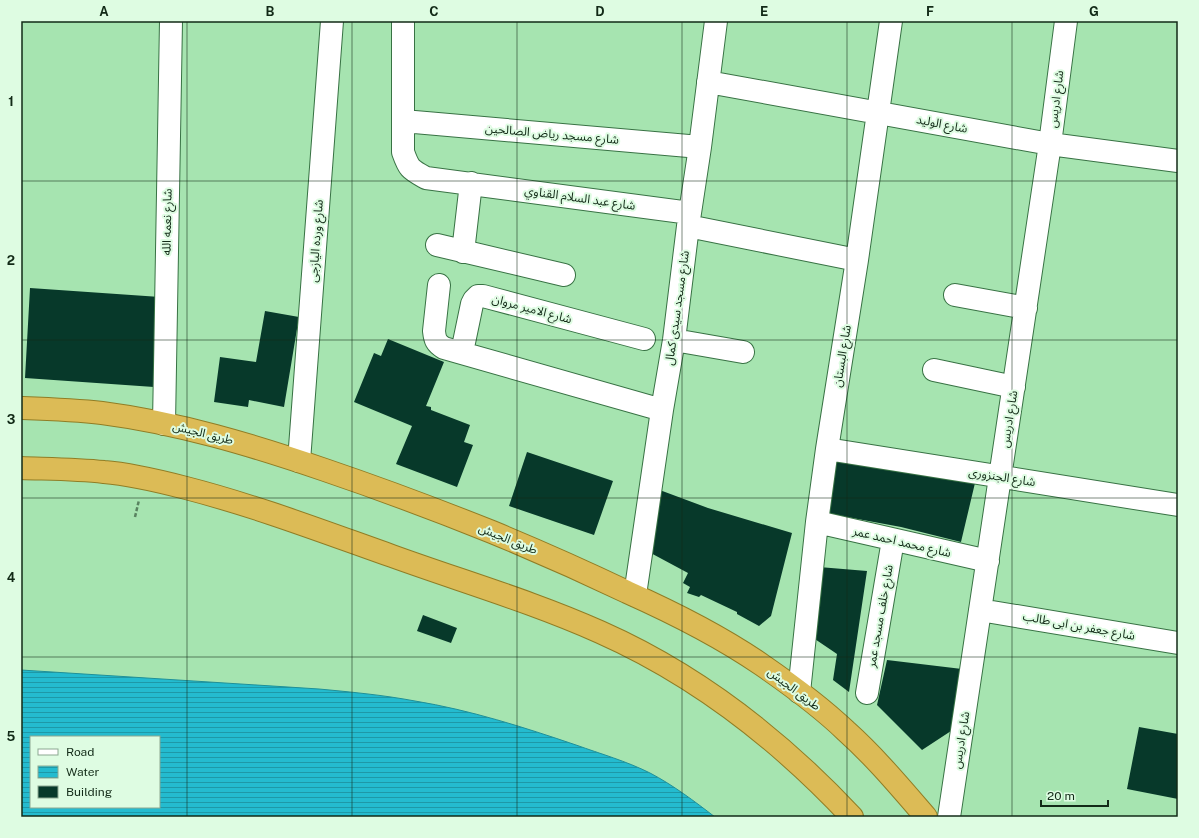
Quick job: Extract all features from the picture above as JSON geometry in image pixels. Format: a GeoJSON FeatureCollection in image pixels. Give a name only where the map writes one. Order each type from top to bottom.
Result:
{"type":"FeatureCollection","features":[{"type":"Feature","properties":{"kind":"highway","name":"طريق الجيش"},"geometry":{"type":"LineString","coordinates":[[21,408],[101,413],[164,424],[232,440],[300,461],[470,523],[635,595],[721,639],[761,664],[799,692],[830,716],[859,744],[926,817]]}},
{"type":"Feature","properties":{"kind":"highway"},"geometry":{"type":"LineString","coordinates":[[21,468],[105,472],[144,478],[214,495],[527,602],[600,632],[659,661],[715,696],[770,738],[822,785],[852,817]]}},
{"type":"Feature","properties":{"kind":"street","name":"شارع نعمه الله"},"geometry":{"type":"LineString","coordinates":[[164,424],[171,21]]}},
{"type":"Feature","properties":{"kind":"street","name":"شارع ورده اليازجى"},"geometry":{"type":"LineString","coordinates":[[300,461],[332,21]]}},
{"type":"Feature","properties":{"kind":"street","name":"شارع عبد السلام القناوي"},"geometry":{"type":"LineString","coordinates":[[403,21],[403,152],[407,166],[426,178],[471,183],[689,220],[857,260]]}},
{"type":"Feature","properties":{"kind":"street","name":"شارع مسجد سيدى كمال"},"geometry":{"type":"LineString","coordinates":[[635,595],[662,410],[674,340],[716,21]]}},
{"type":"Feature","properties":{"kind":"street","name":"شارع البستان"},"geometry":{"type":"LineString","coordinates":[[799,692],[817,522],[827,449],[857,260],[891,21]]}},
{"type":"Feature","properties":{"kind":"street","name":"شارع ادريس"},"geometry":{"type":"LineString","coordinates":[[949,817],[1026,308],[1066,21]]}},
{"type":"Feature","properties":{"kind":"street","name":"شارع الوليد"},"geometry":{"type":"LineString","coordinates":[[708,82],[1050,144],[1178,161]]}},
{"type":"Feature","properties":{"kind":"street","name":"شارع مسجد رياض الصالحين"},"geometry":{"type":"LineString","coordinates":[[403,121],[700,147]]}},
{"type":"Feature","properties":{"kind":"street"},"geometry":{"type":"LineString","coordinates":[[463,252],[471,183]]}},
{"type":"Feature","properties":{"kind":"street"},"geometry":{"type":"LineString","coordinates":[[437,245],[564,275]]}},
{"type":"Feature","properties":{"kind":"street"},"geometry":{"type":"LineString","coordinates":[[439,285],[434,338],[437,344],[444,348],[662,410]]}},
{"type":"Feature","properties":{"kind":"street"},"geometry":{"type":"LineString","coordinates":[[955,295],[1026,308]]}},
{"type":"Feature","properties":{"kind":"street","name":"شارع الامير مروان"},"geometry":{"type":"LineString","coordinates":[[462,352],[472,304],[478,296],[491,298],[644,339]]}},
{"type":"Feature","properties":{"kind":"street"},"geometry":{"type":"LineString","coordinates":[[674,340],[743,352]]}},
{"type":"Feature","properties":{"kind":"street"},"geometry":{"type":"LineString","coordinates":[[934,370],[1014,387]]}},
{"type":"Feature","properties":{"kind":"street","name":"شارع الجنزورى"},"geometry":{"type":"LineString","coordinates":[[827,449],[1178,505]]}},
{"type":"Feature","properties":{"kind":"street","name":"شارع محمد احمد عمر"},"geometry":{"type":"LineString","coordinates":[[817,522],[988,561]]}},
{"type":"Feature","properties":{"kind":"street","name":"شارع خلف مسجد عمر"},"geometry":{"type":"LineString","coordinates":[[868,693],[893,540]]}},
{"type":"Feature","properties":{"kind":"street","name":"شارع جعفر بن ابى طالب"},"geometry":{"type":"LineString","coordinates":[[980,610],[1178,643]]}},
{"type":"Feature","properties":{"kind":"water"},"geometry":{"type":"Polygon","coordinates":[[[21,670],[319,689],[379,695],[456,709],[576,745],[632,765],[667,783],[715,817],[21,817],[21,670]]]}},
{"type":"Feature","properties":{"kind":"building"},"geometry":{"type":"Polygon","coordinates":[[[30,288],[160,297],[154,387],[25,378],[30,288]]]}},
{"type":"Feature","properties":{"kind":"building"},"geometry":{"type":"Polygon","coordinates":[[[265,311],[299,317],[284,407],[249,400],[248,407],[214,402],[220,357],[256,362],[265,311]]]}},
{"type":"Feature","properties":{"kind":"building"},"geometry":{"type":"Polygon","coordinates":[[[388,339],[444,362],[426,406],[431,407],[431,410],[470,425],[464,442],[473,445],[457,487],[396,464],[412,426],[354,402],[374,353],[381,356],[388,339]]]}},
{"type":"Feature","properties":{"kind":"building"},"geometry":{"type":"Polygon","coordinates":[[[527,452],[613,481],[594,535],[509,506],[527,452]]]}},
{"type":"Feature","properties":{"kind":"building"},"geometry":{"type":"Polygon","coordinates":[[[835,455],[975,483],[961,542],[901,527],[825,513],[835,455]]]}},
{"type":"Feature","properties":{"kind":"building"},"geometry":{"type":"Polygon","coordinates":[[[657,489],[708,508],[792,533],[771,616],[759,626],[737,614],[737,612],[701,595],[699,597],[687,593],[690,587],[683,583],[688,573],[647,551],[657,489]]]}},
{"type":"Feature","properties":{"kind":"building"},"geometry":{"type":"Polygon","coordinates":[[[819,567],[867,571],[849,692],[833,680],[837,654],[806,633],[819,567]]]}},
{"type":"Feature","properties":{"kind":"building"},"geometry":{"type":"Polygon","coordinates":[[[423,615],[457,628],[451,643],[417,631],[423,615]]]}},
{"type":"Feature","properties":{"kind":"building"},"geometry":{"type":"Polygon","coordinates":[[[887,660],[962,669],[951,731],[922,750],[877,705],[887,660]]]}},
{"type":"Feature","properties":{"kind":"building"},"geometry":{"type":"Polygon","coordinates":[[[1139,727],[1178,734],[1178,799],[1127,789],[1139,727]]]}}]}
